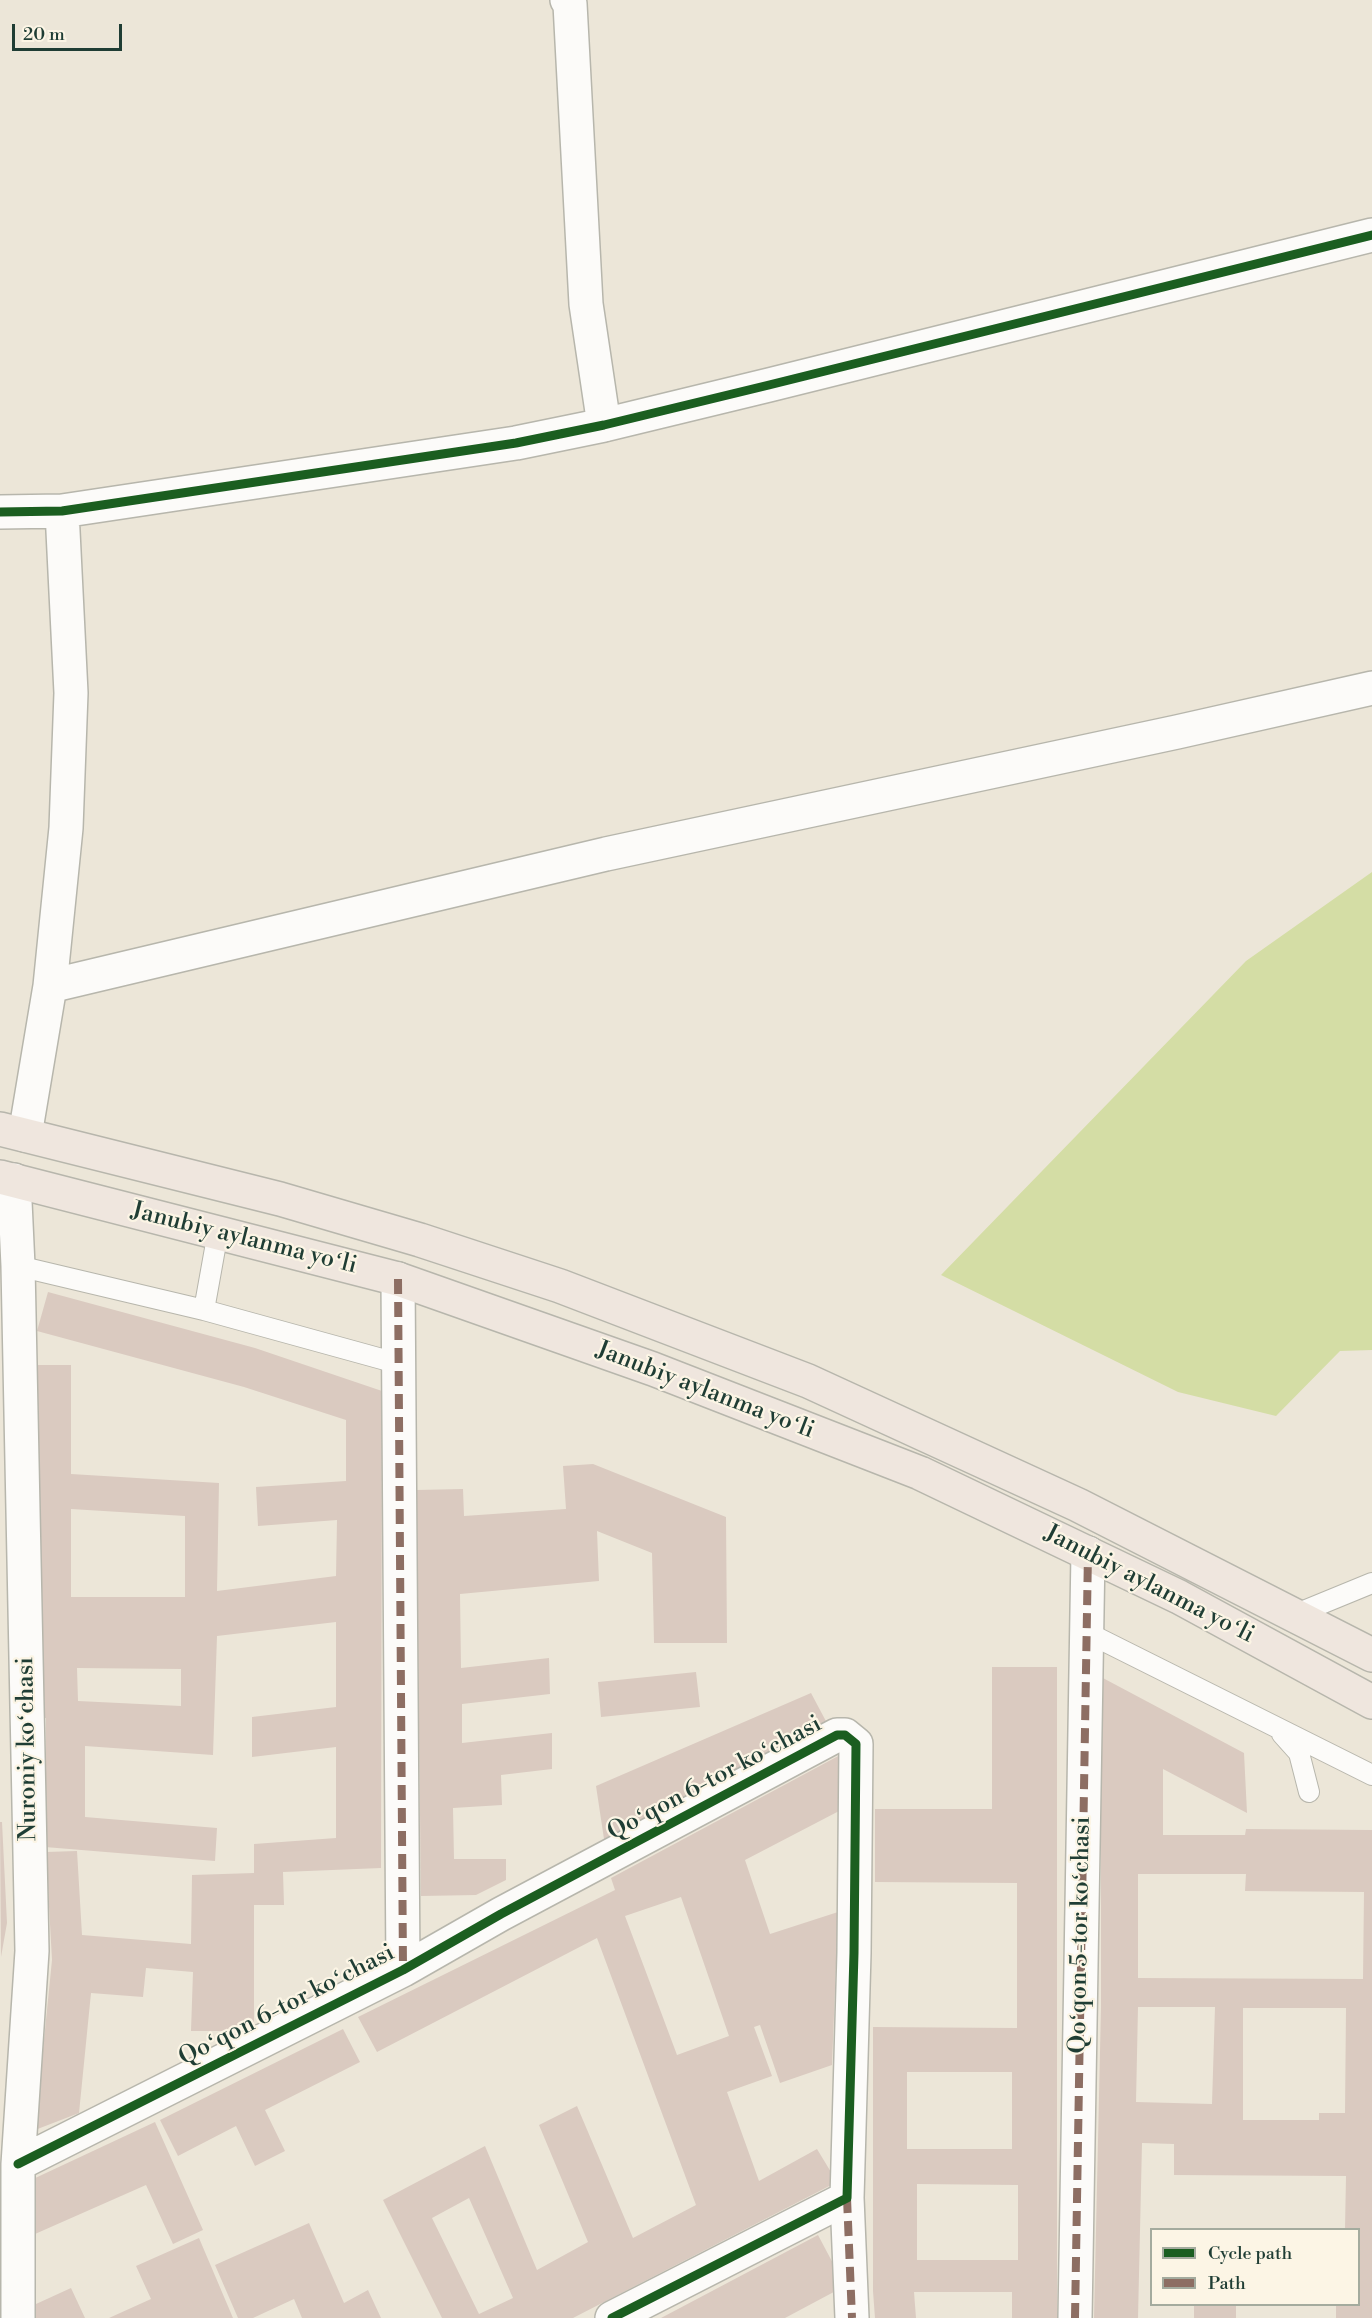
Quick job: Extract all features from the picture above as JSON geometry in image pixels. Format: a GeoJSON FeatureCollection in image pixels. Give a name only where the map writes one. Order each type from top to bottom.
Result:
{"type":"FeatureCollection","features":[{"type":"Feature","properties":{"kind":"highway","name":"Janubiy aylanma yoʻli"},"geometry":{"type":"LineString","coordinates":[[12,1132],[280,1199],[420,1240],[571,1290],[808,1381],[1078,1505],[1372,1655]]}},
{"type":"Feature","properties":{"kind":"highway","name":"Janubiy aylanma yoʻli"},"geometry":{"type":"LineString","coordinates":[[7,1179],[398,1279],[653,1369],[920,1473],[1179,1597],[1372,1702]]}},
{"type":"Feature","properties":{"kind":"street"},"geometry":{"type":"LineString","coordinates":[[576,1],[586,304],[604,425]]}},
{"type":"Feature","properties":{"kind":"street"},"geometry":{"type":"LineString","coordinates":[[0,512],[62,511],[516,443],[604,425],[1372,235]]}},
{"type":"Feature","properties":{"kind":"street"},"geometry":{"type":"LineString","coordinates":[[12,1132],[50,986],[66,828],[70,716],[62,511]]}},
{"type":"Feature","properties":{"kind":"street"},"geometry":{"type":"LineString","coordinates":[[50,986],[606,854],[1372,688]]}},
{"type":"Feature","properties":{"kind":"street","name":"Nuroniy koʻchasi"},"geometry":{"type":"LineString","coordinates":[[7,1179],[18,1266],[32,1951],[18,2164],[18,2318]]}},
{"type":"Feature","properties":{"kind":"street"},"geometry":{"type":"LineString","coordinates":[[398,1279],[403,1970]]}},
{"type":"Feature","properties":{"kind":"street","name":"Qoʻqon 5-tor koʻchasi"},"geometry":{"type":"LineString","coordinates":[[1075,2318],[1088,1553]]}},
{"type":"Feature","properties":{"kind":"street","name":"Qoʻqon 6-tor koʻchasi"},"geometry":{"type":"LineString","coordinates":[[18,2164],[403,1970],[501,1914],[826,1740],[837,1735],[845,1735],[856,1744],[854,1953],[847,2198]]}},
{"type":"Feature","properties":{"kind":"street"},"geometry":{"type":"LineString","coordinates":[[612,2318],[847,2198],[852,2318]]}},
{"type":"Feature","properties":{"kind":"lane"},"geometry":{"type":"LineString","coordinates":[[204,1310],[218,1232]]}},
{"type":"Feature","properties":{"kind":"lane"},"geometry":{"type":"LineString","coordinates":[[18,1266],[204,1310],[400,1364]]}},
{"type":"Feature","properties":{"kind":"lane"},"geometry":{"type":"LineString","coordinates":[[1294,1615],[1372,1583]]}},
{"type":"Feature","properties":{"kind":"lane"},"geometry":{"type":"LineString","coordinates":[[1086,1632],[1372,1775]]}},
{"type":"Feature","properties":{"kind":"lane"},"geometry":{"type":"LineString","coordinates":[[1276,1727],[1299,1753],[1309,1792]]}},
{"type":"Feature","properties":{"kind":"green space"},"geometry":{"type":"Polygon","coordinates":[[[1372,872],[1372,1350],[1340,1351],[1276,1416],[1178,1392],[941,1275],[1246,961],[1372,872]]]}},
{"type":"Feature","properties":{"kind":"building"},"geometry":{"type":"Polygon","coordinates":[[[48,1292],[255,1348],[382,1391],[381,1868],[283,1872],[284,1905],[254,1905],[254,2031],[191,2031],[193,1972],[146,1968],[143,1997],[91,1993],[79,2113],[35,2130],[52,1960],[46,1852],[77,1851],[82,1935],[191,1944],[192,1875],[254,1873],[254,1844],[336,1838],[336,1747],[252,1757],[252,1717],[336,1707],[336,1622],[217,1636],[213,1755],[85,1746],[85,1817],[217,1828],[215,1861],[45,1847],[46,1718],[37,1718],[34,1365],[71,1365],[71,1474],[219,1483],[217,1591],[336,1576],[337,1520],[258,1526],[256,1487],[346,1481],[346,1420],[244,1387],[37,1331],[48,1292]],[[71,1509],[71,1597],[185,1597],[185,1516],[71,1509]],[[77,1668],[78,1701],[181,1706],[181,1669],[77,1668]]]}},
{"type":"Feature","properties":{"kind":"building"},"geometry":{"type":"Polygon","coordinates":[[[593,1464],[726,1517],[727,1643],[654,1643],[652,1553],[597,1531],[599,1581],[460,1594],[461,1668],[549,1658],[550,1694],[462,1704],[462,1743],[552,1733],[552,1769],[501,1775],[502,1805],[453,1808],[454,1859],[506,1859],[506,1880],[476,1895],[421,1896],[416,1490],[463,1489],[464,1516],[566,1509],[563,1466],[593,1464]]]}},
{"type":"Feature","properties":{"kind":"building"},"geometry":{"type":"Polygon","coordinates":[[[992,1667],[1057,1667],[1057,2318],[1012,2318],[1012,2292],[914,2292],[916,2318],[875,2318],[873,2291],[873,2027],[1017,2028],[1017,1883],[875,1882],[875,1809],[992,1809],[992,1667]],[[907,2072],[907,2149],[1012,2149],[1012,2072],[907,2072]],[[917,2184],[917,2260],[1018,2260],[1018,2185],[917,2184]]]}},
{"type":"Feature","properties":{"kind":"building"},"geometry":{"type":"Polygon","coordinates":[[[696,1672],[700,1707],[601,1717],[598,1682],[696,1672]]]}},
{"type":"Feature","properties":{"kind":"building"},"geometry":{"type":"Polygon","coordinates":[[[1101,1677],[1244,1753],[1247,1813],[1163,1769],[1163,1835],[1245,1835],[1246,1829],[1372,1830],[1372,2318],[1336,2318],[1336,2306],[1360,2306],[1360,2228],[1345,2228],[1346,2176],[1174,2175],[1174,2144],[1142,2143],[1138,2318],[1094,2318],[1101,2007],[1101,1677]],[[1138,1874],[1138,1978],[1363,1979],[1364,1892],[1245,1891],[1246,1874],[1138,1874]],[[1138,2007],[1136,2102],[1212,2104],[1215,2007],[1138,2007]],[[1243,2008],[1243,2120],[1319,2120],[1319,2113],[1345,2113],[1346,2008],[1243,2008]]]}},
{"type":"Feature","properties":{"kind":"building"},"geometry":{"type":"Polygon","coordinates":[[[811,1693],[828,1725],[604,1839],[596,1786],[811,1693]]]}},
{"type":"Feature","properties":{"kind":"building"},"geometry":{"type":"Polygon","coordinates":[[[842,1754],[841,1810],[745,1860],[770,1934],[838,1912],[832,2065],[780,2083],[760,2025],[754,2027],[772,2076],[727,2092],[759,2181],[817,2149],[837,2182],[573,2318],[442,2318],[383,2200],[485,2146],[537,2270],[588,2242],[539,2125],[577,2106],[633,2238],[696,2205],[597,1938],[377,2052],[358,2017],[615,1890],[611,1878],[842,1754]],[[681,1897],[625,1916],[677,2055],[729,2036],[681,1897]],[[469,2198],[432,2218],[479,2314],[513,2298],[469,2198]]]}},
{"type":"Feature","properties":{"kind":"building"},"geometry":{"type":"Polygon","coordinates":[[[0,1822],[2,1822],[7,1923],[1,1957],[0,1822]]]}},
{"type":"Feature","properties":{"kind":"building"},"geometry":{"type":"Polygon","coordinates":[[[343,2029],[360,2062],[265,2110],[285,2151],[255,2166],[236,2126],[178,2156],[160,2120],[343,2029]]]}},
{"type":"Feature","properties":{"kind":"building"},"geometry":{"type":"Polygon","coordinates":[[[155,2122],[203,2230],[173,2244],[146,2185],[35,2234],[31,2180],[155,2122]]]}},
{"type":"Feature","properties":{"kind":"building"},"geometry":{"type":"Polygon","coordinates":[[[309,2223],[344,2303],[368,2290],[381,2318],[302,2318],[294,2299],[253,2318],[238,2318],[215,2265],[309,2223]]]}},
{"type":"Feature","properties":{"kind":"building"},"geometry":{"type":"Polygon","coordinates":[[[818,2235],[845,2286],[785,2318],[661,2318],[818,2235]]]}},
{"type":"Feature","properties":{"kind":"building"},"geometry":{"type":"Polygon","coordinates":[[[199,2238],[233,2318],[109,2318],[151,2299],[136,2266],[199,2238]]]}},
{"type":"Feature","properties":{"kind":"building"},"geometry":{"type":"Polygon","coordinates":[[[71,2288],[85,2318],[36,2318],[36,2304],[71,2288]]]}},
{"type":"Feature","properties":{"kind":"building"},"geometry":{"type":"Polygon","coordinates":[[[1194,2306],[1236,2306],[1236,2318],[1194,2318],[1194,2306]]]}},
{"type":"Feature","properties":{"kind":"marked path"},"geometry":{"type":"LineString","coordinates":[[398,1279],[403,1970]]}},
{"type":"Feature","properties":{"kind":"marked path"},"geometry":{"type":"LineString","coordinates":[[1075,2318],[1088,1553]]}},
{"type":"Feature","properties":{"kind":"marked path"},"geometry":{"type":"LineString","coordinates":[[847,2198],[852,2318]]}},
{"type":"Feature","properties":{"kind":"cycle path"},"geometry":{"type":"LineString","coordinates":[[0,512],[62,511],[516,443],[604,425],[769,385],[1372,235]]}},
{"type":"Feature","properties":{"kind":"cycle path"},"geometry":{"type":"LineString","coordinates":[[18,2164],[403,1970],[501,1914],[837,1735],[845,1735],[856,1744],[854,1953],[847,2198],[612,2318]]}}]}
